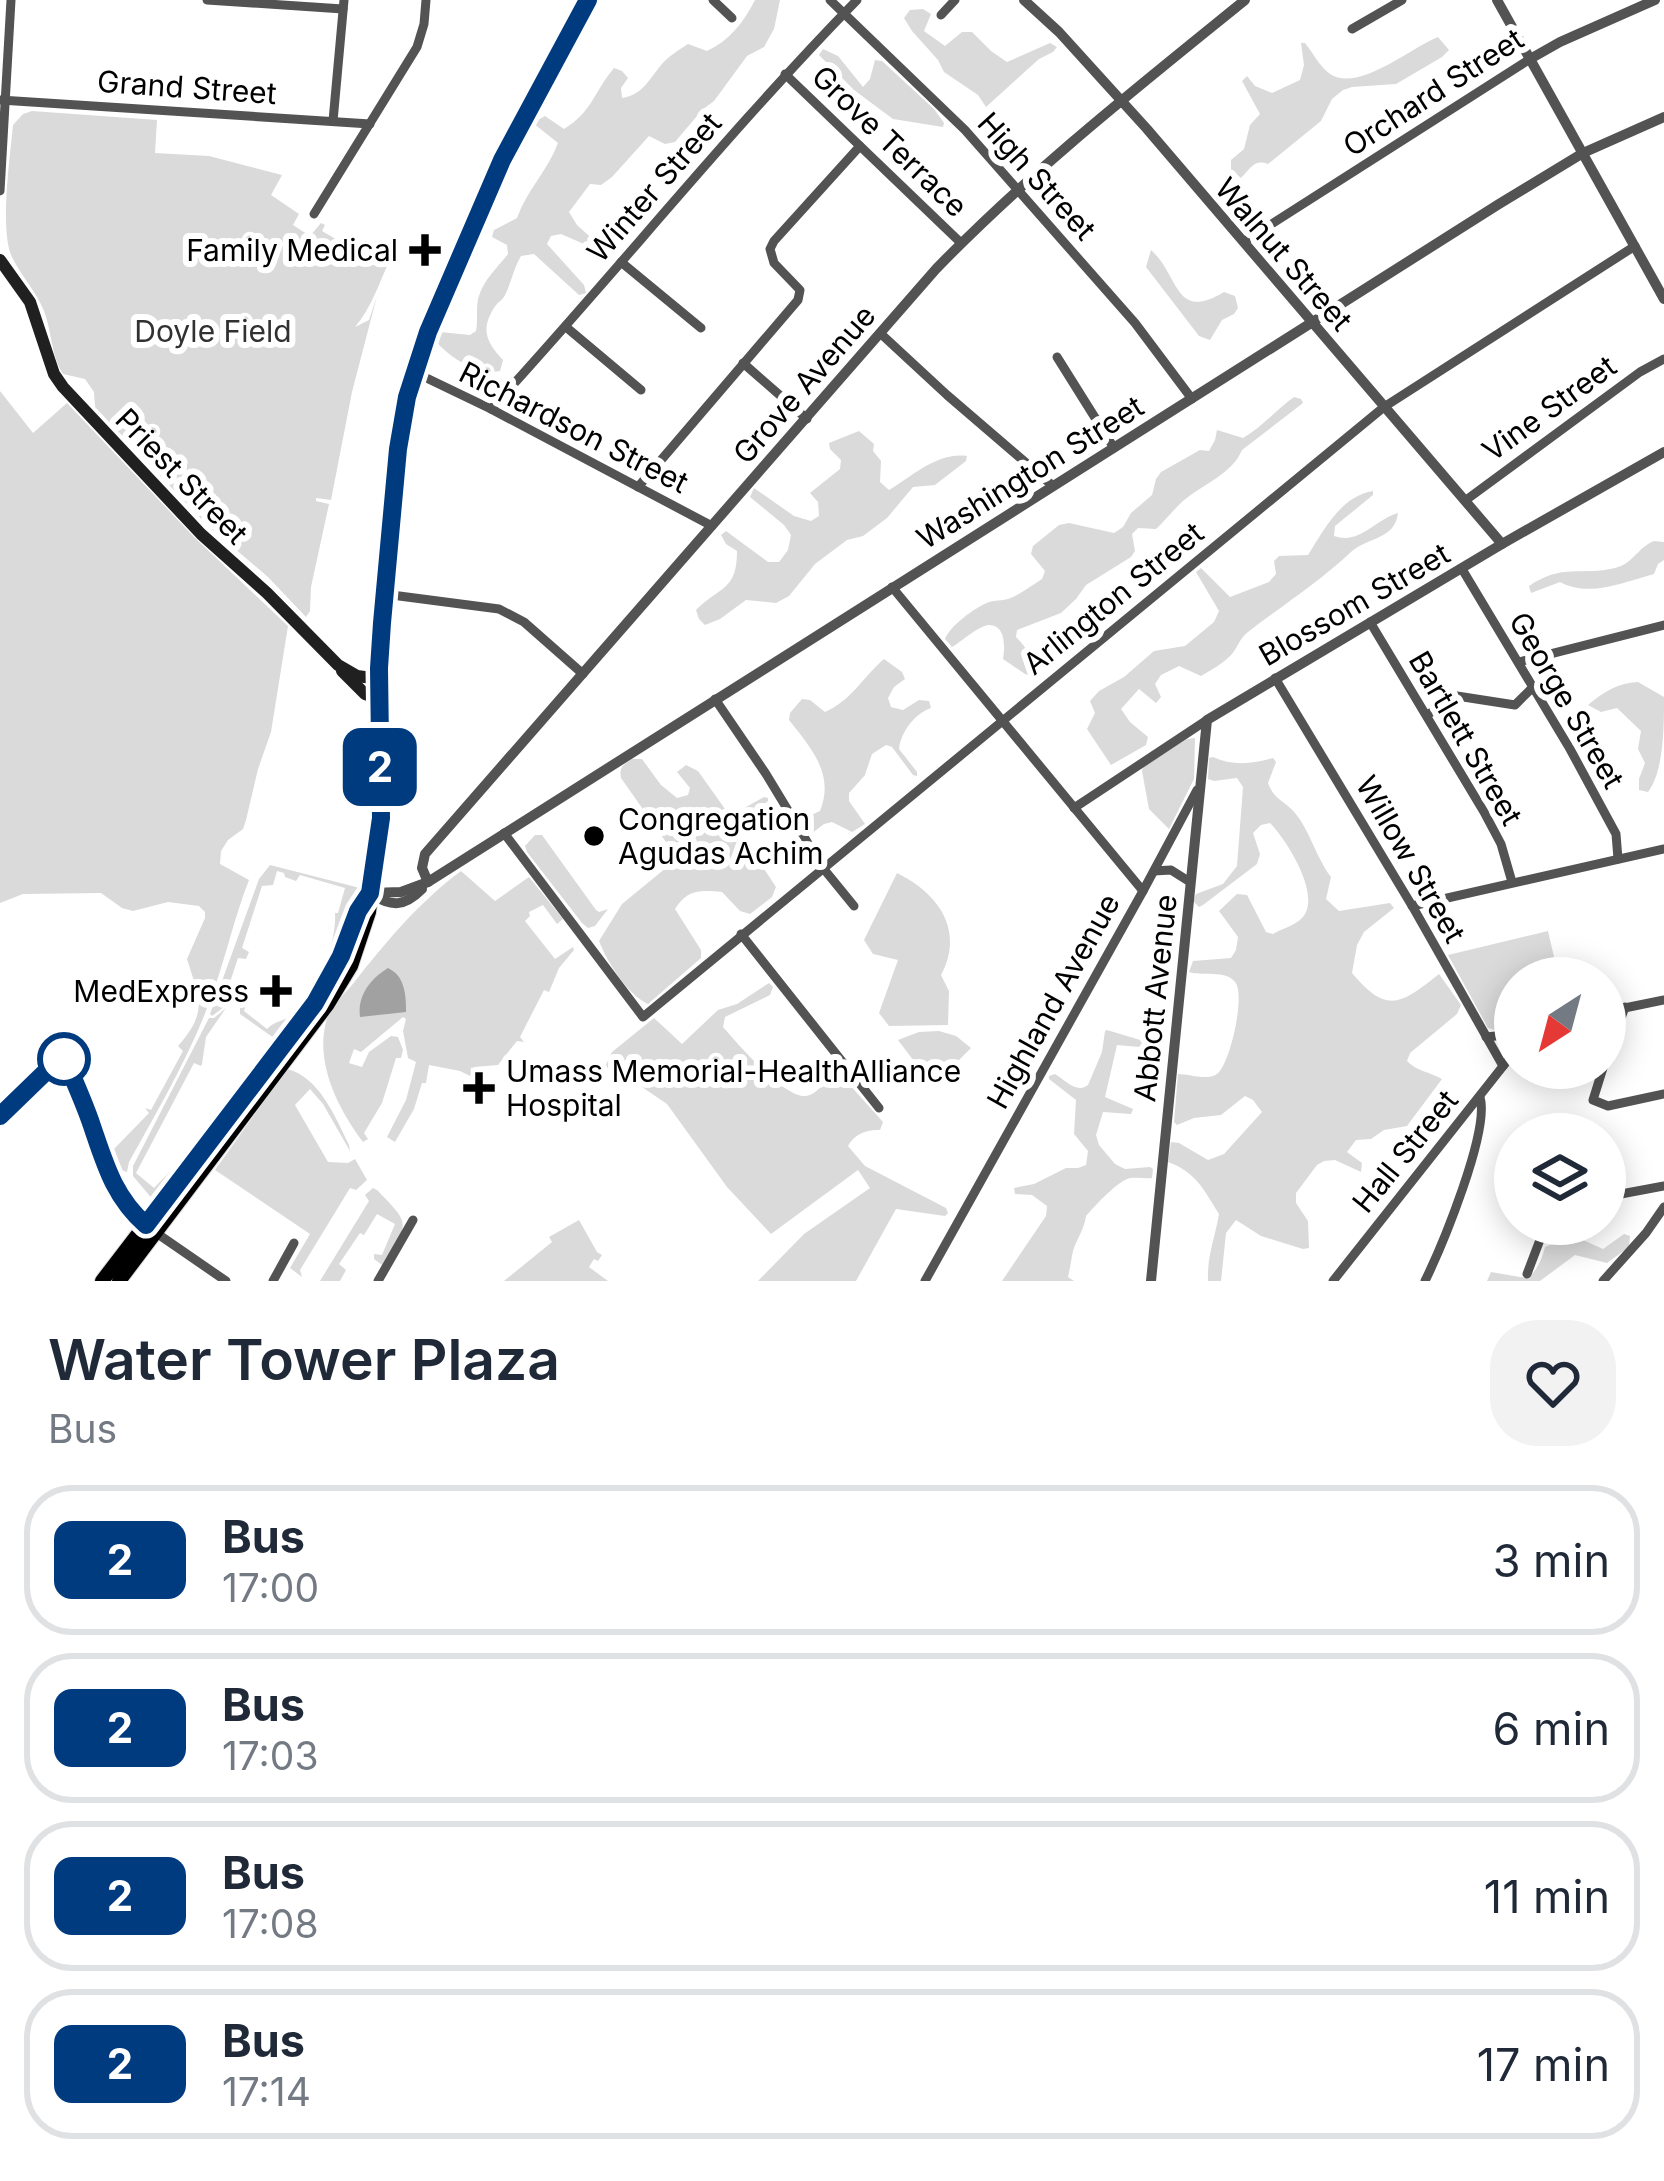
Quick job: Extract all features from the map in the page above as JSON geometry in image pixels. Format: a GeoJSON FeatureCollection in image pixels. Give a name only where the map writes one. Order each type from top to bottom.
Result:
{"type":"FeatureCollection","features":[{"type":"Feature","properties":{"kind":"main road"},"geometry":{"type":"LineString","coordinates":[[102,1281],[150,1228],[315,1003],[370,893],[381,818],[384,594],[398,449],[414,372],[502,160],[588,0]]}},
{"type":"Feature","properties":{"kind":"main road","name":"Priest Street"},"geometry":{"type":"LineString","coordinates":[[0,260],[30,302],[54,374],[63,387],[201,535],[338,665],[357,676],[380,679]]}},
{"type":"Feature","properties":{"kind":"main road"},"geometry":{"type":"LineString","coordinates":[[338,665],[365,694],[380,699]]}},
{"type":"Feature","properties":{"kind":"main road"},"geometry":{"type":"LineString","coordinates":[[119,1281],[150,1228]]}},
{"type":"Feature","properties":{"kind":"street"},"geometry":{"type":"LineString","coordinates":[[0,191],[11,0]]}},
{"type":"Feature","properties":{"kind":"street"},"geometry":{"type":"LineString","coordinates":[[207,0],[344,4],[333,121]]}},
{"type":"Feature","properties":{"kind":"street"},"geometry":{"type":"LineString","coordinates":[[314,214],[417,47],[426,0]]}},
{"type":"Feature","properties":{"kind":"street"},"geometry":{"type":"LineString","coordinates":[[713,0],[732,18]]}},
{"type":"Feature","properties":{"kind":"street","name":"High Street"},"geometry":{"type":"LineString","coordinates":[[830,0],[965,130],[1135,323],[1192,399]]}},
{"type":"Feature","properties":{"kind":"street","name":"Winter Street"},"geometry":{"type":"LineString","coordinates":[[491,409],[726,138],[857,0]]}},
{"type":"Feature","properties":{"kind":"street"},"geometry":{"type":"LineString","coordinates":[[940,15],[955,0]]}},
{"type":"Feature","properties":{"kind":"street","name":"Walnut Street"},"geometry":{"type":"LineString","coordinates":[[1024,0],[1147,129],[1502,544]]}},
{"type":"Feature","properties":{"kind":"street","name":"Grove Avenue"},"geometry":{"type":"LineString","coordinates":[[428,882],[423,858],[961,243],[1119,102],[1245,0]]}},
{"type":"Feature","properties":{"kind":"street"},"geometry":{"type":"LineString","coordinates":[[1352,29],[1402,0]]}},
{"type":"Feature","properties":{"kind":"street"},"geometry":{"type":"LineString","coordinates":[[1497,0],[1664,299]]}},
{"type":"Feature","properties":{"kind":"street","name":"Orchard Street"},"geometry":{"type":"LineString","coordinates":[[1245,241],[1548,47],[1655,0]]}},
{"type":"Feature","properties":{"kind":"street","name":"Grove Terrace"},"geometry":{"type":"LineString","coordinates":[[785,74],[961,243]]}},
{"type":"Feature","properties":{"kind":"street","name":"Grand Street"},"geometry":{"type":"LineString","coordinates":[[3,101],[370,124]]}},
{"type":"Feature","properties":{"kind":"street","name":"Washington Street"},"geometry":{"type":"LineString","coordinates":[[370,893],[401,892],[428,882],[1583,153],[1664,117]]}},
{"type":"Feature","properties":{"kind":"street"},"geometry":{"type":"LineString","coordinates":[[638,487],[801,294],[774,263],[770,249],[860,146]]}},
{"type":"Feature","properties":{"kind":"street","name":"Arlington Street"},"geometry":{"type":"LineString","coordinates":[[504,832],[643,1017],[1384,407],[1635,246]]}},
{"type":"Feature","properties":{"kind":"street"},"geometry":{"type":"LineString","coordinates":[[621,262],[701,328]]}},
{"type":"Feature","properties":{"kind":"street"},"geometry":{"type":"LineString","coordinates":[[566,327],[641,390]]}},
{"type":"Feature","properties":{"kind":"street"},"geometry":{"type":"LineString","coordinates":[[880,333],[1053,485]]}},
{"type":"Feature","properties":{"kind":"street"},"geometry":{"type":"LineString","coordinates":[[1057,357],[1114,448]]}},
{"type":"Feature","properties":{"kind":"street","name":"Vine Street"},"geometry":{"type":"LineString","coordinates":[[1466,500],[1649,365],[1664,359]]}},
{"type":"Feature","properties":{"kind":"street"},"geometry":{"type":"LineString","coordinates":[[743,363],[807,419]]}},
{"type":"Feature","properties":{"kind":"street","name":"Richardson Street"},"geometry":{"type":"LineString","coordinates":[[414,372],[712,526]]}},
{"type":"Feature","properties":{"kind":"street","name":"Blossom Street"},"geometry":{"type":"LineString","coordinates":[[1075,808],[1275,678],[1664,452]]}},
{"type":"Feature","properties":{"kind":"street","name":"George Street"},"geometry":{"type":"LineString","coordinates":[[1462,569],[1616,834],[1618,859]]}},
{"type":"Feature","properties":{"kind":"street"},"geometry":{"type":"LineString","coordinates":[[892,587],[1143,891]]}},
{"type":"Feature","properties":{"kind":"street"},"geometry":{"type":"LineString","coordinates":[[384,594],[500,609],[524,622],[583,674]]}},
{"type":"Feature","properties":{"kind":"street","name":"Bartlett Street"},"geometry":{"type":"LineString","coordinates":[[1370,622],[1502,844],[1512,882]]}},
{"type":"Feature","properties":{"kind":"street"},"geometry":{"type":"LineString","coordinates":[[1519,662],[1664,625]]}},
{"type":"Feature","properties":{"kind":"street","name":"Willow Street"},"geometry":{"type":"LineString","coordinates":[[1275,678],[1494,1052]]}},
{"type":"Feature","properties":{"kind":"street"},"geometry":{"type":"LineString","coordinates":[[1426,715],[1457,696],[1515,705],[1534,687]]}},
{"type":"Feature","properties":{"kind":"street"},"geometry":{"type":"LineString","coordinates":[[715,699],[823,868],[854,906]]}},
{"type":"Feature","properties":{"kind":"street","name":"Abbott Avenue"},"geometry":{"type":"LineString","coordinates":[[1151,1281],[1207,720]]}},
{"type":"Feature","properties":{"kind":"street","name":"Highland Avenue"},"geometry":{"type":"LineString","coordinates":[[925,1281],[1201,779]]}},
{"type":"Feature","properties":{"kind":"street"},"geometry":{"type":"LineString","coordinates":[[439,840],[436,856],[445,870]]}},
{"type":"Feature","properties":{"kind":"street"},"geometry":{"type":"LineString","coordinates":[[1412,906],[1664,849]]}},
{"type":"Feature","properties":{"kind":"street","name":"Highland Avenue"},"geometry":{"type":"LineString","coordinates":[[1154,871],[1171,870],[1190,882]]}},
{"type":"Feature","properties":{"kind":"street"},"geometry":{"type":"LineString","coordinates":[[741,934],[879,1108]]}},
{"type":"Feature","properties":{"kind":"street"},"geometry":{"type":"LineString","coordinates":[[1626,1007],[1664,1000]]}},
{"type":"Feature","properties":{"kind":"street"},"geometry":{"type":"LineString","coordinates":[[1486,1037],[1494,1036]]}},
{"type":"Feature","properties":{"kind":"street","name":"Hall Street"},"geometry":{"type":"LineString","coordinates":[[1333,1281],[1494,1077]]}},
{"type":"Feature","properties":{"kind":"street"},"geometry":{"type":"LineString","coordinates":[[1596,1089],[1593,1100],[1608,1106],[1664,1094]]}},
{"type":"Feature","properties":{"kind":"street"},"geometry":{"type":"LineString","coordinates":[[1425,1281],[1465,1177],[1482,1119],[1480,1096]]}},
{"type":"Feature","properties":{"kind":"street"},"geometry":{"type":"LineString","coordinates":[[1626,1193],[1664,1186]]}},
{"type":"Feature","properties":{"kind":"street"},"geometry":{"type":"LineString","coordinates":[[1603,1281],[1664,1207]]}},
{"type":"Feature","properties":{"kind":"street"},"geometry":{"type":"LineString","coordinates":[[378,1281],[412,1220]]}},
{"type":"Feature","properties":{"kind":"street"},"geometry":{"type":"LineString","coordinates":[[150,1228],[226,1281]]}},
{"type":"Feature","properties":{"kind":"street"},"geometry":{"type":"LineString","coordinates":[[273,1281],[294,1243]]}},
{"type":"Feature","properties":{"kind":"street"},"geometry":{"type":"LineString","coordinates":[[1527,1274],[1538,1245]]}},
{"type":"Feature","properties":{"kind":"street"},"geometry":{"type":"LineString","coordinates":[[134,1259],[136,1280]]}},
{"type":"Feature","properties":{"kind":"green space"},"geometry":{"type":"Polygon","coordinates":[[[755,0],[780,0],[774,29],[764,47],[747,56],[675,142],[665,144],[649,136],[612,177],[601,185],[590,184],[569,212],[597,243],[593,248],[561,234],[551,236],[547,244],[586,293],[579,295],[534,254],[521,256],[505,296],[487,323],[489,342],[503,360],[500,371],[474,368],[448,353],[436,341],[440,332],[470,335],[476,331],[480,292],[508,254],[507,245],[492,237],[494,230],[517,218],[558,143],[533,123],[545,116],[564,129],[587,109],[614,68],[628,78],[621,88],[622,98],[635,94],[688,44],[707,51],[722,42],[755,0]]]}},
{"type":"Feature","properties":{"kind":"green space"},"geometry":{"type":"Polygon","coordinates":[[[910,10],[931,14],[924,31],[945,46],[962,32],[972,32],[1007,62],[1050,43],[1057,47],[986,107],[978,95],[944,72],[912,31],[904,18],[910,10]]]}},
{"type":"Feature","properties":{"kind":"green space"},"geometry":{"type":"Polygon","coordinates":[[[1438,37],[1449,50],[1442,57],[1396,84],[1343,90],[1332,99],[1321,121],[1268,164],[1256,164],[1241,178],[1231,170],[1231,160],[1244,149],[1250,125],[1260,114],[1242,81],[1247,76],[1255,86],[1272,93],[1300,80],[1301,43],[1305,43],[1330,74],[1355,78],[1438,37]]]}},
{"type":"Feature","properties":{"kind":"green space"},"geometry":{"type":"Polygon","coordinates":[[[823,49],[838,56],[863,87],[875,60],[882,61],[934,109],[943,127],[893,119],[819,55],[823,49]]]}},
{"type":"Feature","properties":{"kind":"green space","name":"Doyle Field"},"geometry":{"type":"Polygon","coordinates":[[[32,111],[157,120],[155,153],[209,156],[282,175],[271,195],[299,214],[293,225],[310,236],[321,223],[325,225],[322,231],[363,255],[368,248],[391,257],[355,327],[369,320],[377,296],[331,500],[316,498],[329,504],[306,617],[208,526],[95,407],[94,392],[85,379],[63,374],[44,311],[11,255],[6,227],[13,125],[32,111]]]}},
{"type":"Feature","properties":{"kind":"green space"},"geometry":{"type":"Polygon","coordinates":[[[1151,250],[1187,299],[1208,300],[1224,292],[1235,296],[1238,308],[1222,320],[1210,340],[1199,336],[1146,267],[1151,250]]]}},
{"type":"Feature","properties":{"kind":"green space"},"geometry":{"type":"Polygon","coordinates":[[[0,391],[33,433],[67,403],[194,537],[288,626],[271,732],[246,820],[221,851],[220,864],[249,880],[204,1017],[127,1172],[118,1169],[107,1146],[113,1150],[149,1113],[145,1108],[151,1110],[183,1051],[178,1046],[194,1023],[199,1004],[187,959],[205,912],[199,906],[168,902],[133,911],[101,893],[23,894],[0,903],[0,391]]]}},
{"type":"Feature","properties":{"kind":"green space"},"geometry":{"type":"Polygon","coordinates":[[[1294,397],[1303,403],[1242,450],[1224,472],[1183,501],[1156,529],[1138,528],[1132,534],[1135,551],[1131,557],[1086,585],[1061,613],[1017,630],[1016,637],[1039,678],[1003,659],[1003,638],[995,626],[980,628],[952,647],[945,639],[976,608],[1006,600],[1042,579],[1045,571],[1031,554],[1033,546],[1059,525],[1114,533],[1152,495],[1161,472],[1200,450],[1209,451],[1217,430],[1243,438],[1294,397]]]}},
{"type":"Feature","properties":{"kind":"green space"},"geometry":{"type":"Polygon","coordinates":[[[859,431],[874,444],[881,461],[880,482],[889,490],[935,461],[967,456],[966,461],[935,485],[913,487],[887,518],[815,564],[789,596],[776,603],[746,600],[705,625],[696,610],[726,587],[736,564],[737,551],[721,535],[726,531],[768,562],[779,562],[788,550],[791,535],[750,497],[754,488],[794,516],[811,521],[819,516],[818,502],[810,493],[840,469],[841,460],[829,443],[859,431]]]}},
{"type":"Feature","properties":{"kind":"green space"},"geometry":{"type":"Polygon","coordinates":[[[1373,491],[1335,526],[1334,536],[1359,535],[1398,513],[1392,528],[1357,547],[1248,632],[1213,669],[1201,676],[1179,666],[1161,675],[1155,684],[1161,697],[1156,703],[1139,689],[1121,709],[1148,737],[1146,745],[1111,765],[1087,729],[1095,713],[1090,701],[1154,651],[1185,646],[1214,622],[1219,611],[1196,572],[1201,568],[1230,597],[1269,582],[1276,574],[1274,561],[1279,556],[1308,555],[1343,507],[1373,491]]]}},
{"type":"Feature","properties":{"kind":"green space"},"geometry":{"type":"Polygon","coordinates":[[[1654,541],[1664,542],[1664,560],[1654,574],[1595,589],[1560,582],[1531,593],[1529,586],[1552,575],[1621,566],[1654,541]]]}},
{"type":"Feature","properties":{"kind":"green space"},"geometry":{"type":"Polygon","coordinates":[[[884,659],[905,679],[888,698],[891,707],[903,710],[919,700],[929,701],[931,708],[914,719],[900,743],[899,749],[917,776],[886,745],[872,754],[865,775],[849,793],[849,801],[865,824],[852,832],[832,822],[811,834],[804,823],[820,811],[823,773],[789,720],[790,713],[802,699],[825,712],[834,707],[884,659]]]}},
{"type":"Feature","properties":{"kind":"green space"},"geometry":{"type":"Polygon","coordinates":[[[1638,682],[1664,697],[1660,761],[1648,792],[1639,790],[1645,763],[1638,749],[1641,731],[1617,708],[1601,712],[1588,705],[1611,689],[1638,682]]]}},
{"type":"Feature","properties":{"kind":"green space"},"geometry":{"type":"Polygon","coordinates":[[[1195,738],[1194,779],[1169,829],[1149,809],[1143,767],[1195,738]]]}},
{"type":"Feature","properties":{"kind":"green space"},"geometry":{"type":"Polygon","coordinates":[[[1209,758],[1243,763],[1273,758],[1276,762],[1268,783],[1300,820],[1331,877],[1326,899],[1339,911],[1390,903],[1394,908],[1364,932],[1357,945],[1352,973],[1364,986],[1385,1000],[1394,1000],[1439,974],[1461,1005],[1457,1014],[1410,1053],[1407,1061],[1442,1079],[1407,1126],[1356,1140],[1347,1152],[1362,1163],[1361,1172],[1335,1160],[1324,1161],[1296,1193],[1296,1203],[1308,1221],[1309,1248],[1261,1236],[1236,1220],[1226,1233],[1221,1281],[1208,1281],[1219,1214],[1192,1177],[1168,1162],[1171,1142],[1208,1160],[1224,1154],[1262,1112],[1245,1096],[1221,1115],[1174,1122],[1178,1074],[1217,1074],[1227,1058],[1238,1014],[1238,989],[1231,978],[1189,972],[1193,961],[1231,958],[1236,950],[1238,937],[1219,911],[1237,894],[1247,895],[1266,932],[1273,934],[1300,920],[1308,899],[1294,856],[1270,823],[1253,833],[1260,854],[1257,864],[1203,905],[1193,901],[1196,894],[1223,884],[1237,866],[1243,787],[1237,778],[1208,779],[1209,758]]]}},
{"type":"Feature","properties":{"kind":"green space"},"geometry":{"type":"Polygon","coordinates":[[[632,759],[642,759],[677,798],[688,795],[690,788],[677,772],[686,765],[698,771],[730,816],[768,798],[768,805],[735,825],[776,887],[772,897],[750,914],[740,911],[722,892],[701,891],[685,898],[675,909],[701,950],[701,958],[648,1004],[619,977],[599,941],[622,904],[672,863],[668,845],[621,778],[622,767],[632,759]]]}},
{"type":"Feature","properties":{"kind":"green space"},"geometry":{"type":"Polygon","coordinates":[[[535,835],[542,835],[596,910],[608,909],[595,926],[582,923],[527,852],[525,846],[535,835]]]}},
{"type":"Feature","properties":{"kind":"green space"},"geometry":{"type":"Polygon","coordinates":[[[270,865],[360,888],[314,995],[287,1030],[274,1038],[240,1014],[240,1005],[246,1005],[244,1011],[267,1029],[302,1005],[324,967],[345,888],[300,875],[296,881],[277,871],[273,885],[262,886],[242,948],[249,952],[246,959],[238,958],[228,1004],[212,1016],[259,879],[270,865]]]}},
{"type":"Feature","properties":{"kind":"green space"},"geometry":{"type":"Polygon","coordinates":[[[461,871],[495,901],[529,877],[563,919],[557,924],[543,905],[529,912],[525,921],[555,959],[574,950],[559,968],[549,992],[544,990],[520,1037],[524,1042],[517,1041],[498,1065],[474,1067],[470,1076],[429,1065],[426,1083],[395,1142],[387,1137],[406,1100],[416,1062],[408,1058],[403,1031],[406,1019],[361,1052],[354,1049],[349,1063],[362,1067],[369,1052],[391,1036],[398,1037],[403,1050],[363,1142],[338,1101],[327,1070],[323,1038],[328,1017],[403,924],[461,871]]]}},
{"type":"Feature","properties":{"kind":"green space"},"geometry":{"type":"Polygon","coordinates":[[[897,873],[925,891],[948,928],[948,959],[941,975],[949,991],[948,1025],[889,1026],[879,1013],[898,960],[873,954],[864,940],[897,873]]]}},
{"type":"Feature","properties":{"kind":"green space"},"geometry":{"type":"Polygon","coordinates":[[[1548,931],[1554,957],[1494,957],[1494,1030],[1488,1028],[1448,955],[1548,931]]]}},
{"type":"Feature","properties":{"kind":"green space"},"geometry":{"type":"Polygon","coordinates":[[[769,983],[773,987],[770,995],[725,1017],[723,1027],[762,1069],[797,1095],[810,1095],[836,1071],[840,1074],[883,1122],[880,1130],[861,1133],[848,1146],[865,1166],[948,1213],[896,1209],[856,1281],[758,1281],[804,1234],[870,1188],[858,1170],[771,1234],[727,1187],[667,1104],[617,1070],[611,1074],[606,1065],[612,1052],[654,1018],[682,1044],[718,1010],[769,983]]]}},
{"type":"Feature","properties":{"kind":"green space"},"geometry":{"type":"Polygon","coordinates":[[[226,1008],[206,1037],[201,1066],[194,1063],[136,1173],[154,1188],[195,1146],[154,1201],[133,1176],[133,1166],[209,1018],[226,1008]]]}},
{"type":"Feature","properties":{"kind":"green space"},"geometry":{"type":"Polygon","coordinates":[[[1107,1030],[1162,1049],[1117,1045],[1105,1097],[1133,1109],[1131,1114],[1103,1112],[1096,1135],[1115,1164],[1125,1169],[1150,1167],[1152,1178],[1126,1180],[1086,1216],[1068,1277],[1074,1281],[1002,1281],[1046,1216],[1047,1206],[1032,1195],[1015,1194],[1014,1188],[1086,1165],[1088,1151],[1074,1134],[1076,1100],[1049,1076],[1055,1074],[1075,1087],[1088,1085],[1107,1030]]]}},
{"type":"Feature","properties":{"kind":"green space"},"geometry":{"type":"Polygon","coordinates":[[[939,1031],[971,1048],[938,1081],[929,1081],[898,1040],[939,1031]]]}},
{"type":"Feature","properties":{"kind":"green space"},"geometry":{"type":"Polygon","coordinates":[[[287,1069],[317,1089],[349,1145],[350,1151],[310,1089],[295,1105],[328,1162],[355,1159],[367,1180],[356,1190],[350,1188],[300,1270],[302,1277],[290,1268],[310,1234],[215,1170],[287,1069]]]}},
{"type":"Feature","properties":{"kind":"green space"},"geometry":{"type":"Polygon","coordinates":[[[373,1188],[401,1218],[397,1240],[382,1265],[374,1259],[374,1254],[382,1255],[395,1224],[377,1214],[339,1264],[346,1270],[340,1281],[320,1281],[369,1201],[365,1195],[373,1188]]]}},
{"type":"Feature","properties":{"kind":"green space"},"geometry":{"type":"Polygon","coordinates":[[[579,1220],[602,1255],[589,1267],[608,1281],[504,1281],[552,1242],[549,1237],[579,1220]]]}},
{"type":"Feature","properties":{"kind":"green space"},"geometry":{"type":"Polygon","coordinates":[[[1626,1235],[1630,1236],[1629,1247],[1607,1263],[1575,1255],[1540,1281],[1487,1281],[1491,1272],[1526,1278],[1550,1245],[1603,1249],[1626,1245],[1626,1235]]]}},
{"type":"Feature","properties":{"kind":"shaded area"},"geometry":{"type":"Polygon","coordinates":[[[388,968],[401,981],[406,1012],[360,1017],[366,989],[388,968]]]}},
{"type":"Feature","properties":{"kind":"bus line","name":"2"},"geometry":{"type":"LineString","coordinates":[[0,1116],[63,1055],[110,1180],[130,1211],[146,1225],[293,1034],[331,976],[370,893],[377,848],[382,623],[398,449],[414,372],[502,160],[588,0]]}},
{"type":"Feature","properties":{"kind":"place","name":"Family Medical"},"geometry":{"type":"Point","coordinates":[425,250]}},
{"type":"Feature","properties":{"kind":"place","name":"Congregation Agudas Achim"},"geometry":{"type":"Point","coordinates":[594,836]}},
{"type":"Feature","properties":{"kind":"place","name":"MedExpress"},"geometry":{"type":"Point","coordinates":[276,991]}},
{"type":"Feature","properties":{"kind":"place","name":"Umass Memorial-HealthAlliance Hospital"},"geometry":{"type":"Point","coordinates":[479,1088]}}]}
